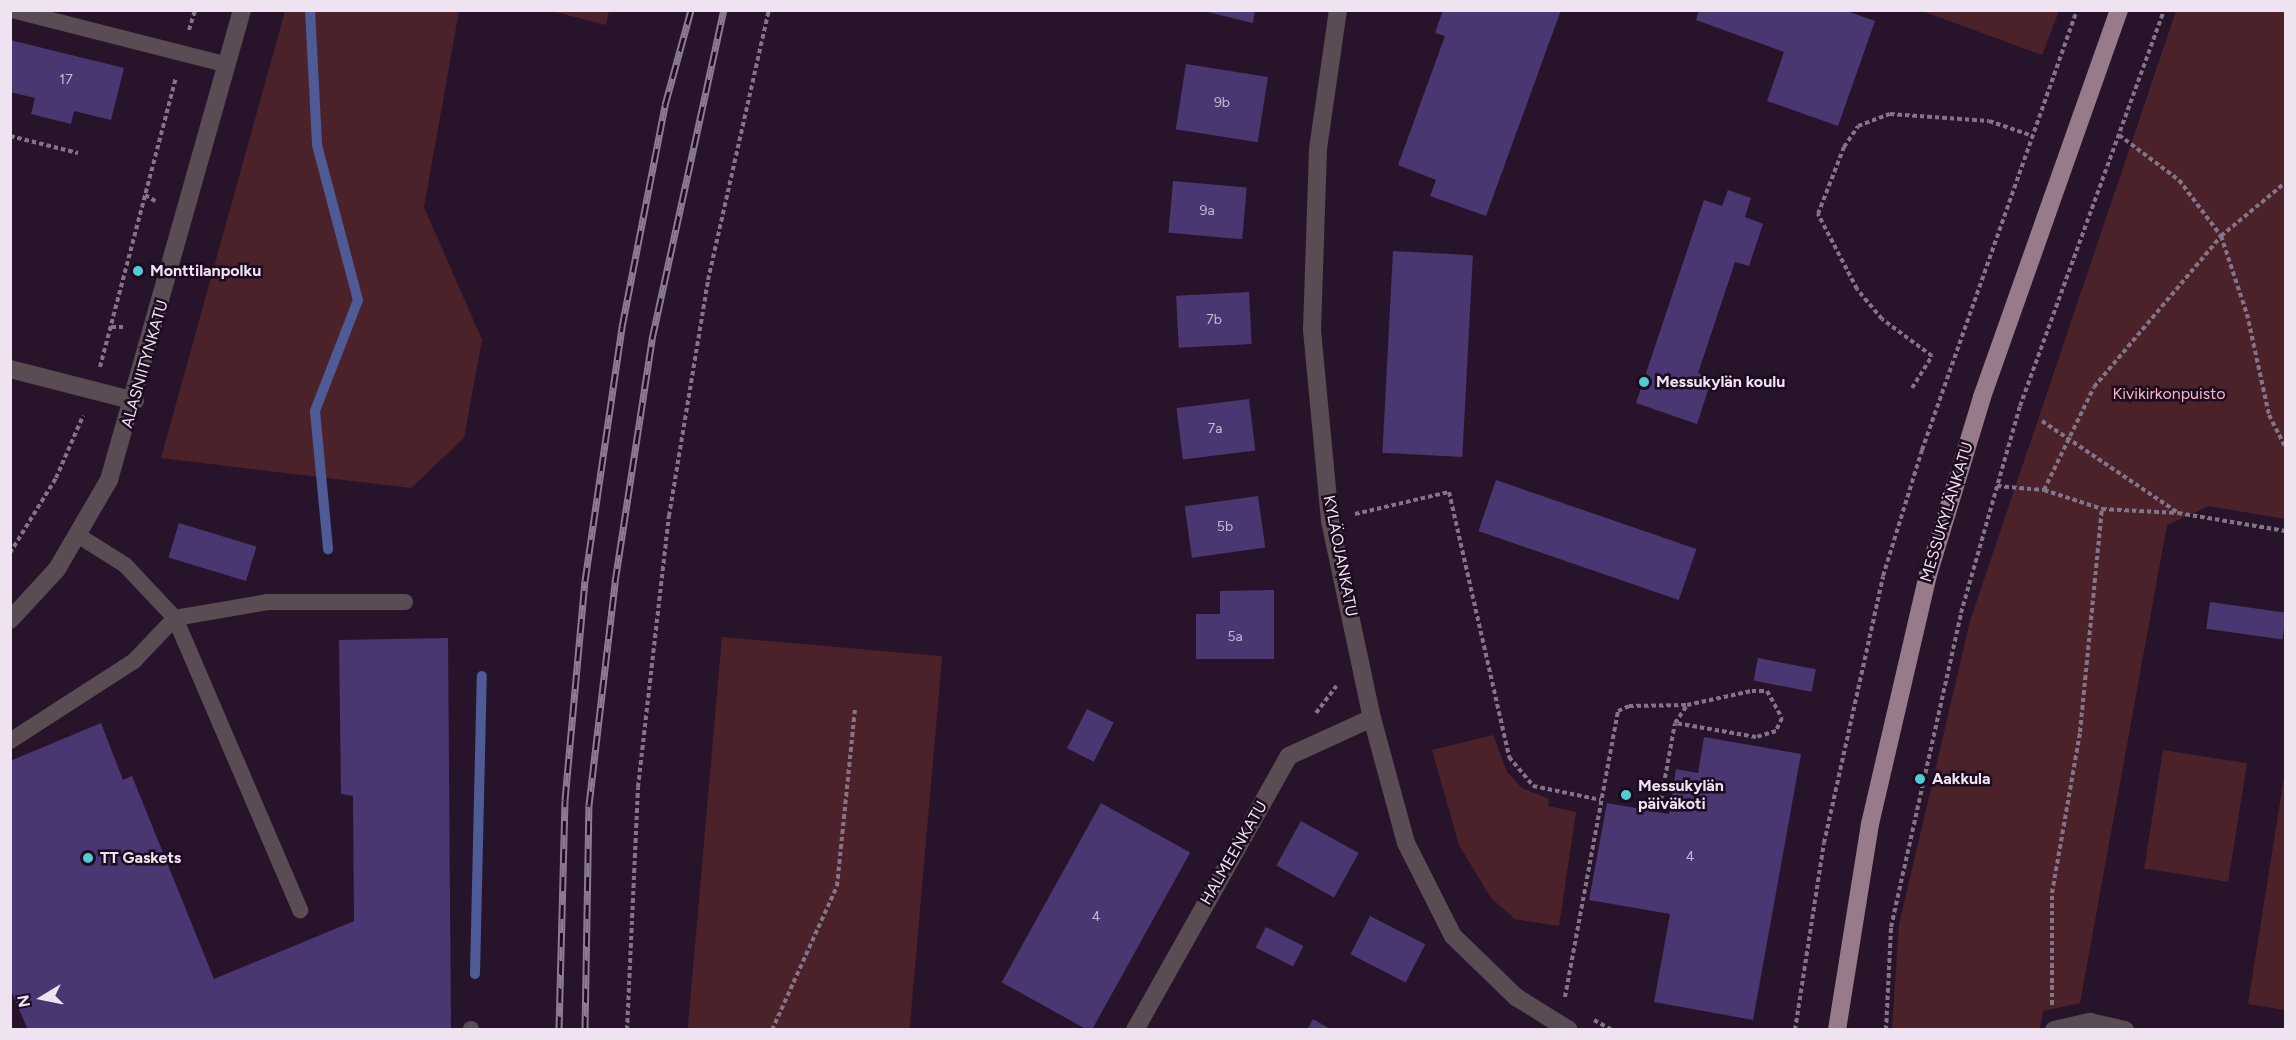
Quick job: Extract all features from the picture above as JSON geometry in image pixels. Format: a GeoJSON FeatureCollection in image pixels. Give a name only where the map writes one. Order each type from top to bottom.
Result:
{"type":"FeatureCollection","features":[{"type":"Feature","properties":{"kind":"main road","name":"MESSUKYLÄNKATU"},"geometry":{"type":"LineString","coordinates":[[1838,1029],[1870,824],[1928,575],[1982,397],[2119,10]]}},
{"type":"Feature","properties":{"kind":"street","name":"ALASNIITYNKATU"},"geometry":{"type":"LineString","coordinates":[[10,620],[79,536],[109,480],[135,401],[242,10]]}},
{"type":"Feature","properties":{"kind":"street","name":"KYLÄOJANKATU"},"geometry":{"type":"LineString","coordinates":[[1338,10],[1318,149],[1312,330],[1330,521],[1372,718],[1406,843],[1453,936],[1516,997],[1569,1029]]}},
{"type":"Feature","properties":{"kind":"street"},"geometry":{"type":"LineString","coordinates":[[10,369],[135,401]]}},
{"type":"Feature","properties":{"kind":"street"},"geometry":{"type":"LineString","coordinates":[[1289,756],[1372,718]]}},
{"type":"Feature","properties":{"kind":"street","name":"HALMEENKATU"},"geometry":{"type":"LineString","coordinates":[[1135,1029],[1289,756]]}},
{"type":"Feature","properties":{"kind":"street"},"geometry":{"type":"LineString","coordinates":[[2054,1029],[2090,1022],[2125,1029]]}},
{"type":"Feature","properties":{"kind":"lane"},"geometry":{"type":"LineString","coordinates":[[12,10],[227,65]]}},
{"type":"Feature","properties":{"kind":"lane"},"geometry":{"type":"LineString","coordinates":[[79,536],[125,565],[175,618],[300,910]]}},
{"type":"Feature","properties":{"kind":"lane"},"geometry":{"type":"LineString","coordinates":[[10,741],[134,661],[175,618],[268,602],[405,602]]}},
{"type":"Feature","properties":{"kind":"path"},"geometry":{"type":"LineString","coordinates":[[10,553],[56,478],[94,390],[195,10]]}},
{"type":"Feature","properties":{"kind":"path"},"geometry":{"type":"LineString","coordinates":[[627,1029],[638,787],[669,516],[708,280],[769,10]]}},
{"type":"Feature","properties":{"kind":"path"},"geometry":{"type":"LineString","coordinates":[[1886,1029],[1891,927],[1915,800],[1996,486],[2164,10]]}},
{"type":"Feature","properties":{"kind":"path"},"geometry":{"type":"LineString","coordinates":[[1912,388],[1932,356],[1882,319],[1857,289],[1818,214],[1844,147],[1858,126],[1890,114],[1989,121],[2033,136]]}},
{"type":"Feature","properties":{"kind":"path"},"geometry":{"type":"LineString","coordinates":[[2119,135],[2179,180],[2221,236],[2247,314],[2269,415],[2286,448]]}},
{"type":"Feature","properties":{"kind":"path"},"geometry":{"type":"LineString","coordinates":[[10,136],[78,153]]}},
{"type":"Feature","properties":{"kind":"path"},"geometry":{"type":"LineString","coordinates":[[2044,490],[2094,387],[2221,236],[2286,182]]}},
{"type":"Feature","properties":{"kind":"path"},"geometry":{"type":"LineString","coordinates":[[145,195],[158,198],[155,208]]}},
{"type":"Feature","properties":{"kind":"path"},"geometry":{"type":"LineString","coordinates":[[111,327],[122,331],[125,321]]}},
{"type":"Feature","properties":{"kind":"path"},"geometry":{"type":"LineString","coordinates":[[2042,421],[2178,513]]}},
{"type":"Feature","properties":{"kind":"path"},"geometry":{"type":"LineString","coordinates":[[1996,486],[2044,490],[2102,509],[2178,513],[2286,531]]}},
{"type":"Feature","properties":{"kind":"path"},"geometry":{"type":"LineString","coordinates":[[1352,514],[1449,492],[1509,757],[1533,786],[1601,800]]}},
{"type":"Feature","properties":{"kind":"path"},"geometry":{"type":"LineString","coordinates":[[1350,505],[1354,523]]}},
{"type":"Feature","properties":{"kind":"path"},"geometry":{"type":"LineString","coordinates":[[2052,1010],[2052,893],[2080,732],[2102,509]]}},
{"type":"Feature","properties":{"kind":"path"},"geometry":{"type":"LineString","coordinates":[[1289,756],[1295,735],[1334,692],[1338,658],[1358,652]]}},
{"type":"Feature","properties":{"kind":"path"},"geometry":{"type":"LineString","coordinates":[[1556,997],[1563,1003],[1618,711],[1687,705],[1767,691],[1782,718],[1767,737],[1675,723]]}},
{"type":"Feature","properties":{"kind":"path"},"geometry":{"type":"LineString","coordinates":[[1661,800],[1675,723],[1687,705]]}},
{"type":"Feature","properties":{"kind":"path"},"geometry":{"type":"LineString","coordinates":[[772,1029],[837,886],[855,709]]}},
{"type":"Feature","properties":{"kind":"path"},"geometry":{"type":"LineString","coordinates":[[1584,1015],[1612,1029]]}},
{"type":"Feature","properties":{"kind":"green space"},"geometry":{"type":"Polygon","coordinates":[[[609,10],[606,25],[552,11],[609,10]]]}},
{"type":"Feature","properties":{"kind":"green space"},"geometry":{"type":"Polygon","coordinates":[[[2059,10],[2042,55],[1922,11],[2059,10]]]}},
{"type":"Feature","properties":{"kind":"green space"},"geometry":{"type":"Polygon","coordinates":[[[285,11],[459,11],[424,207],[482,340],[464,438],[411,488],[161,458],[285,11]]]}},
{"type":"Feature","properties":{"kind":"green space","name":"Kivikirkonpuisto"},"geometry":{"type":"Polygon","coordinates":[[[2176,11],[2285,11],[2285,519],[2209,506],[2167,525],[2080,1003],[2043,1011],[2040,1029],[1892,1029],[1899,925],[1970,621],[2176,11]]]}},
{"type":"Feature","properties":{"kind":"green space"},"geometry":{"type":"Polygon","coordinates":[[[722,637],[942,656],[909,1030],[688,1030],[722,637]]]}},
{"type":"Feature","properties":{"kind":"green space"},"geometry":{"type":"Polygon","coordinates":[[[1493,735],[1507,772],[1522,788],[1549,799],[1548,806],[1576,812],[1559,926],[1515,919],[1491,898],[1459,845],[1432,750],[1493,735]]]}},
{"type":"Feature","properties":{"kind":"green space"},"geometry":{"type":"Polygon","coordinates":[[[2163,750],[2247,763],[2228,882],[2144,869],[2163,750]]]}},
{"type":"Feature","properties":{"kind":"green space"},"geometry":{"type":"Polygon","coordinates":[[[2285,771],[2286,1010],[2248,1004],[2285,771]]]}},
{"type":"Feature","properties":{"kind":"building"},"geometry":{"type":"Polygon","coordinates":[[[1199,10],[1255,10],[1253,23],[1199,10]]]}},
{"type":"Feature","properties":{"kind":"building"},"geometry":{"type":"Polygon","coordinates":[[[1443,10],[1561,10],[1486,216],[1430,196],[1436,180],[1398,165],[1445,36],[1435,33],[1443,10]]]}},
{"type":"Feature","properties":{"kind":"building"},"geometry":{"type":"Polygon","coordinates":[[[1699,10],[1844,10],[1875,21],[1838,126],[1767,101],[1784,52],[1696,20],[1699,10]]]}},
{"type":"Feature","properties":{"kind":"building"},"geometry":{"type":"Polygon","coordinates":[[[10,40],[124,68],[111,120],[74,111],[71,124],[31,114],[35,98],[10,92],[10,40]]]}},
{"type":"Feature","properties":{"kind":"building"},"geometry":{"type":"Polygon","coordinates":[[[1186,64],[1268,77],[1258,142],[1176,129],[1186,64]]]}},
{"type":"Feature","properties":{"kind":"building"},"geometry":{"type":"Polygon","coordinates":[[[1173,181],[1247,187],[1242,239],[1168,233],[1173,181]]]}},
{"type":"Feature","properties":{"kind":"building"},"geometry":{"type":"Polygon","coordinates":[[[1728,190],[1751,198],[1745,217],[1763,224],[1749,266],[1735,262],[1698,373],[1712,378],[1697,424],[1636,403],[1704,200],[1722,206],[1728,190]]]}},
{"type":"Feature","properties":{"kind":"building"},"geometry":{"type":"Polygon","coordinates":[[[1393,251],[1473,255],[1462,457],[1382,453],[1393,251]]]}},
{"type":"Feature","properties":{"kind":"building"},"geometry":{"type":"Polygon","coordinates":[[[1249,292],[1252,344],[1179,348],[1176,296],[1249,292]]]}},
{"type":"Feature","properties":{"kind":"building"},"geometry":{"type":"Polygon","coordinates":[[[1249,399],[1255,451],[1183,460],[1177,408],[1249,399]]]}},
{"type":"Feature","properties":{"kind":"building"},"geometry":{"type":"Polygon","coordinates":[[[1496,480],[1696,549],[1679,600],[1478,531],[1496,480]]]}},
{"type":"Feature","properties":{"kind":"building"},"geometry":{"type":"Polygon","coordinates":[[[1258,496],[1265,547],[1192,558],[1185,506],[1258,496]]]}},
{"type":"Feature","properties":{"kind":"building"},"geometry":{"type":"Polygon","coordinates":[[[179,523],[256,547],[246,581],[168,557],[179,523]]]}},
{"type":"Feature","properties":{"kind":"building"},"geometry":{"type":"Polygon","coordinates":[[[1274,590],[1274,659],[1196,659],[1196,614],[1220,614],[1220,591],[1274,590]]]}},
{"type":"Feature","properties":{"kind":"building"},"geometry":{"type":"Polygon","coordinates":[[[2210,602],[2286,613],[2282,639],[2206,629],[2210,602]]]}},
{"type":"Feature","properties":{"kind":"building","name":"TT Gaskets"},"geometry":{"type":"Polygon","coordinates":[[[448,638],[451,1030],[28,1030],[10,988],[10,761],[101,723],[123,780],[132,776],[214,979],[354,921],[353,796],[341,794],[339,640],[448,638]]]}},
{"type":"Feature","properties":{"kind":"building"},"geometry":{"type":"Polygon","coordinates":[[[1758,658],[1816,669],[1812,692],[1754,681],[1758,658]]]}},
{"type":"Feature","properties":{"kind":"building"},"geometry":{"type":"Polygon","coordinates":[[[1087,709],[1114,723],[1094,762],[1067,748],[1087,709]]]}},
{"type":"Feature","properties":{"kind":"building"},"geometry":{"type":"Polygon","coordinates":[[[1704,737],[1801,754],[1753,1020],[1654,1002],[1670,914],[1589,900],[1607,803],[1669,814],[1676,769],[1698,773],[1704,737]]]}},
{"type":"Feature","properties":{"kind":"building"},"geometry":{"type":"Polygon","coordinates":[[[1101,803],[1190,852],[1092,1030],[1088,1030],[1002,982],[1101,803]]]}},
{"type":"Feature","properties":{"kind":"building"},"geometry":{"type":"Polygon","coordinates":[[[1301,821],[1359,853],[1334,898],[1276,866],[1301,821]]]}},
{"type":"Feature","properties":{"kind":"building"},"geometry":{"type":"Polygon","coordinates":[[[1370,916],[1425,944],[1406,982],[1350,954],[1370,916]]]}},
{"type":"Feature","properties":{"kind":"building"},"geometry":{"type":"Polygon","coordinates":[[[1266,927],[1303,946],[1293,967],[1256,947],[1266,927]]]}},
{"type":"Feature","properties":{"kind":"building"},"geometry":{"type":"Polygon","coordinates":[[[1313,1019],[1332,1030],[1307,1030],[1313,1019]]]}},
{"type":"Feature","properties":{"kind":"waterway"},"geometry":{"type":"LineString","coordinates":[[310,10],[317,145],[358,300],[315,411],[328,549]]}},
{"type":"Feature","properties":{"kind":"waterway"},"geometry":{"type":"LineString","coordinates":[[475,974],[482,676]]}},
{"type":"Feature","properties":{"kind":"railway"},"geometry":{"type":"LineString","coordinates":[[559,1030],[565,800],[585,581],[622,327],[665,105],[691,10]]}},
{"type":"Feature","properties":{"kind":"railway"},"geometry":{"type":"LineString","coordinates":[[585,1030],[589,805],[615,582],[652,339],[724,10]]}},
{"type":"Feature","properties":{"kind":"place","name":"Monttilanpolku"},"geometry":{"type":"Point","coordinates":[138,271]}},
{"type":"Feature","properties":{"kind":"place","name":"Messukylän koulu"},"geometry":{"type":"Point","coordinates":[1644,382]}},
{"type":"Feature","properties":{"kind":"place","name":"Aakkula"},"geometry":{"type":"Point","coordinates":[1920,779]}},
{"type":"Feature","properties":{"kind":"place","name":"Messukylän päiväkoti"},"geometry":{"type":"Point","coordinates":[1626,795]}},
{"type":"Feature","properties":{"kind":"place","name":"TT Gaskets"},"geometry":{"type":"Point","coordinates":[88,858]}}]}
